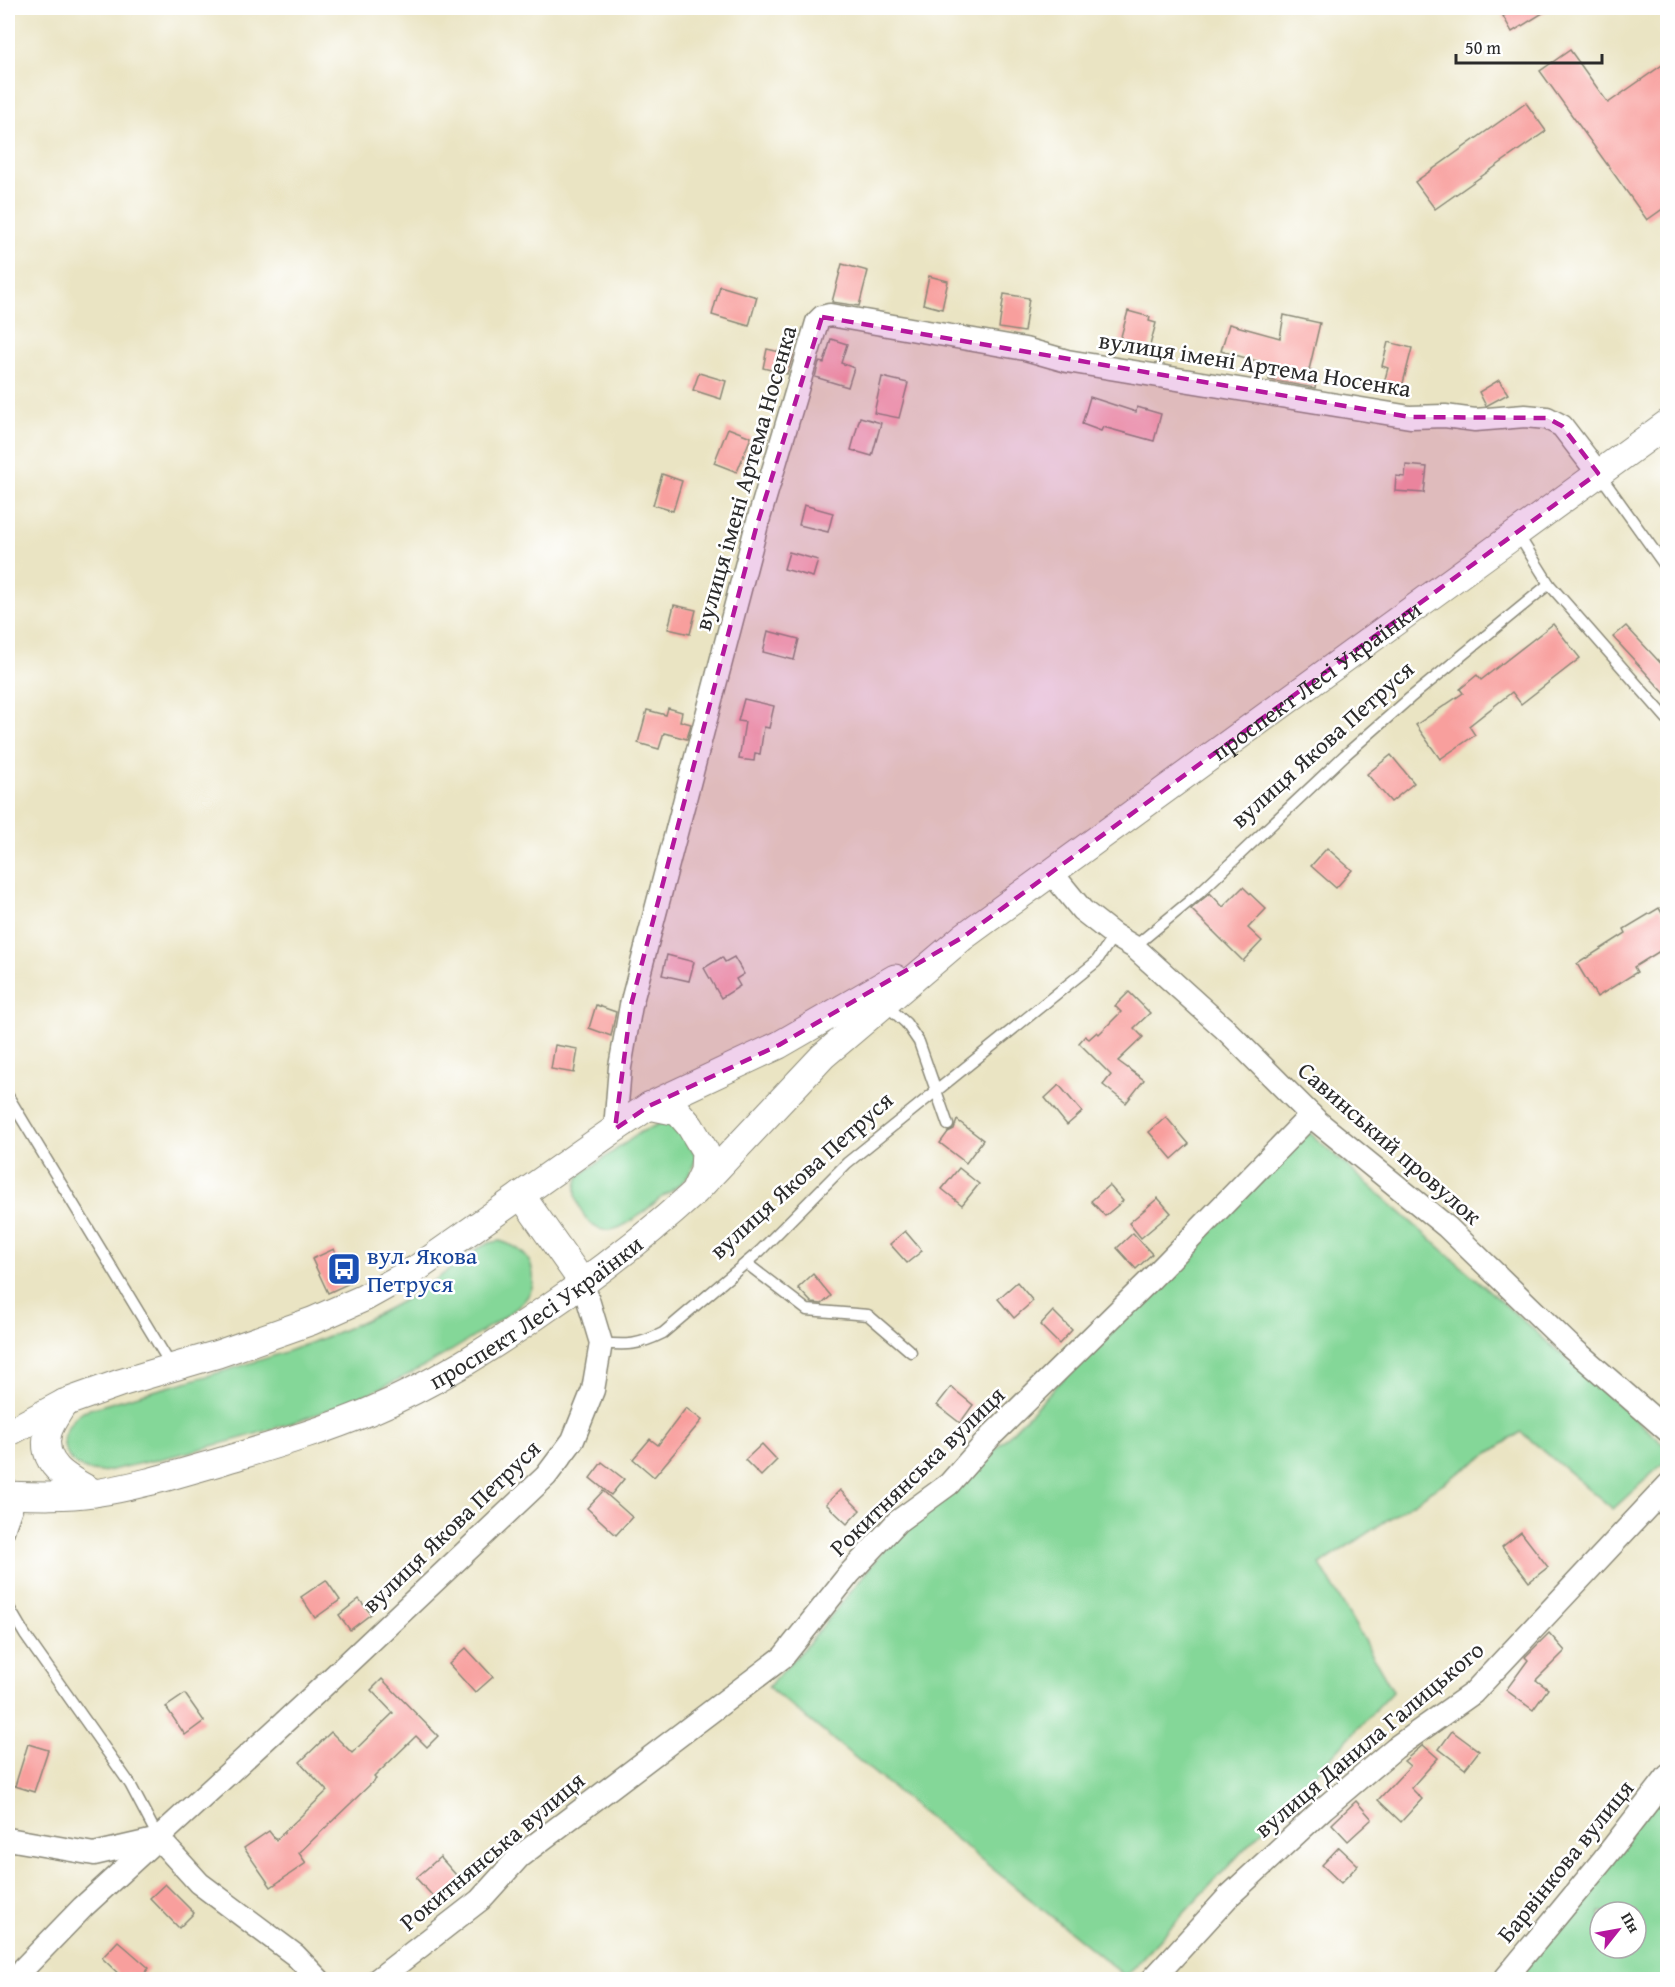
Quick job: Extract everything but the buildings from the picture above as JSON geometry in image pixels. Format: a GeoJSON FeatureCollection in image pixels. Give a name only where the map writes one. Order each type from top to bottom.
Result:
{"type":"FeatureCollection","features":[{"type":"Feature","properties":{"kind":"street","name":"вулиця імені Артема Носенка"},"geometry":{"type":"LineString","coordinates":[[615,1128],[620,1067],[630,1005],[756,528],[817,322],[822,317],[830,315],[1024,349],[1067,361],[1410,417],[1445,416],[1474,420],[1525,416],[1548,418],[1562,426],[1598,472]]}},
{"type":"Feature","properties":{"kind":"street","name":"проспект Лесі Українки"},"geometry":{"type":"LineString","coordinates":[[15,1495],[95,1493],[150,1481],[290,1441],[370,1411],[459,1367],[502,1340],[641,1239],[695,1192],[804,1074],[963,937],[1668,423]]}},
{"type":"Feature","properties":{"kind":"street","name":"Савинський провулок"},"geometry":{"type":"LineString","coordinates":[[1051,872],[1082,909],[1114,935],[1134,947],[1226,1029],[1311,1115],[1448,1227],[1569,1346],[1668,1431]]}},
{"type":"Feature","properties":{"kind":"street","name":"проспект Лесі Українки"},"geometry":{"type":"LineString","coordinates":[[8,1433],[64,1403],[218,1354],[312,1321],[364,1298],[416,1269],[649,1106],[788,1040],[963,937]]}},
{"type":"Feature","properties":{"kind":"street"},"geometry":{"type":"LineString","coordinates":[[649,1106],[678,1112],[690,1126],[705,1151],[704,1171],[695,1192]]}},
{"type":"Feature","properties":{"kind":"street","name":"Рокитнянська вулиця"},"geometry":{"type":"LineString","coordinates":[[377,1980],[480,1900],[519,1857],[783,1657],[850,1573],[897,1522],[949,1484],[992,1436],[1150,1280],[1311,1115]]}},
{"type":"Feature","properties":{"kind":"street"},"geometry":{"type":"LineString","coordinates":[[521,1195],[583,1283],[601,1343]]}},
{"type":"Feature","properties":{"kind":"street","name":"вулиця Якова Петруся"},"geometry":{"type":"LineString","coordinates":[[15,1980],[83,1907],[159,1839],[546,1476],[573,1440],[593,1390],[601,1343]]}},
{"type":"Feature","properties":{"kind":"street"},"geometry":{"type":"LineString","coordinates":[[64,1403],[48,1430],[47,1447],[55,1468],[95,1493]]}},
{"type":"Feature","properties":{"kind":"street","name":"вулиця Данила Галицького"},"geometry":{"type":"LineString","coordinates":[[1152,1980],[1229,1896],[1324,1808],[1395,1749],[1473,1693],[1668,1485]]}},
{"type":"Feature","properties":{"kind":"street","name":"Барвінкова вулиця"},"geometry":{"type":"LineString","coordinates":[[1504,1980],[1603,1860],[1668,1776]]}},
{"type":"Feature","properties":{"kind":"street"},"geometry":{"type":"LineString","coordinates":[[8,1839],[94,1854],[159,1839],[199,1883],[295,1955],[319,1980]]}},
{"type":"Feature","properties":{"kind":"lane"},"geometry":{"type":"LineString","coordinates":[[1598,472],[1668,570]]}},
{"type":"Feature","properties":{"kind":"lane"},"geometry":{"type":"LineString","coordinates":[[1517,532],[1549,584],[1668,720]]}},
{"type":"Feature","properties":{"kind":"lane","name":"вулиця Якова Петруся"},"geometry":{"type":"LineString","coordinates":[[1134,947],[1198,894],[1369,734],[1549,584]]}},
{"type":"Feature","properties":{"kind":"lane","name":"вулиця Якова Петруся"},"geometry":{"type":"LineString","coordinates":[[601,1343],[627,1346],[645,1342],[663,1333],[746,1263],[847,1164],[1096,962],[1114,935]]}},
{"type":"Feature","properties":{"kind":"lane"},"geometry":{"type":"LineString","coordinates":[[885,1004],[906,1023],[919,1042],[948,1125]]}},
{"type":"Feature","properties":{"kind":"lane"},"geometry":{"type":"LineString","coordinates":[[8,1096],[172,1368]]}},
{"type":"Feature","properties":{"kind":"lane"},"geometry":{"type":"LineString","coordinates":[[746,1263],[807,1310],[868,1315],[911,1352]]}},
{"type":"Feature","properties":{"kind":"lane"},"geometry":{"type":"LineString","coordinates":[[8,1534],[15,1495]]}},
{"type":"Feature","properties":{"kind":"lane"},"geometry":{"type":"LineString","coordinates":[[8,1606],[25,1635],[130,1784],[159,1839]]}},
{"type":"Feature","properties":{"kind":"highlighted area"},"geometry":{"type":"Polygon","coordinates":[[[822,317],[1410,417],[1547,418],[1562,426],[1598,473],[963,937],[779,1045],[649,1106],[615,1129],[631,1005],[756,528],[822,317]]]}},
{"type":"Feature","properties":{"kind":"green space"},"geometry":{"type":"Polygon","coordinates":[[[661,1123],[672,1124],[697,1156],[689,1175],[640,1215],[620,1227],[609,1230],[600,1229],[590,1223],[578,1203],[576,1185],[579,1176],[641,1132],[661,1123]]]}},
{"type":"Feature","properties":{"kind":"green space"},"geometry":{"type":"Polygon","coordinates":[[[1304,1128],[1667,1447],[1667,1460],[1613,1509],[1521,1432],[1320,1564],[1393,1691],[1125,1976],[768,1687],[810,1642],[903,1526],[964,1482],[1304,1128]]]}},
{"type":"Feature","properties":{"kind":"green space"},"geometry":{"type":"Polygon","coordinates":[[[500,1241],[522,1252],[532,1267],[533,1283],[526,1299],[505,1316],[445,1355],[398,1380],[351,1401],[254,1435],[102,1472],[88,1470],[78,1465],[65,1450],[66,1430],[83,1411],[246,1365],[326,1337],[402,1301],[477,1249],[500,1241]]]}},
{"type":"Feature","properties":{"kind":"green space"},"geometry":{"type":"Polygon","coordinates":[[[1667,1778],[1667,1979],[1505,1980],[1667,1778]]]}},
{"type":"Feature","properties":{"kind":"place","name":"вул. Якова Петруся"},"geometry":{"type":"Point","coordinates":[344,1269]}}]}
